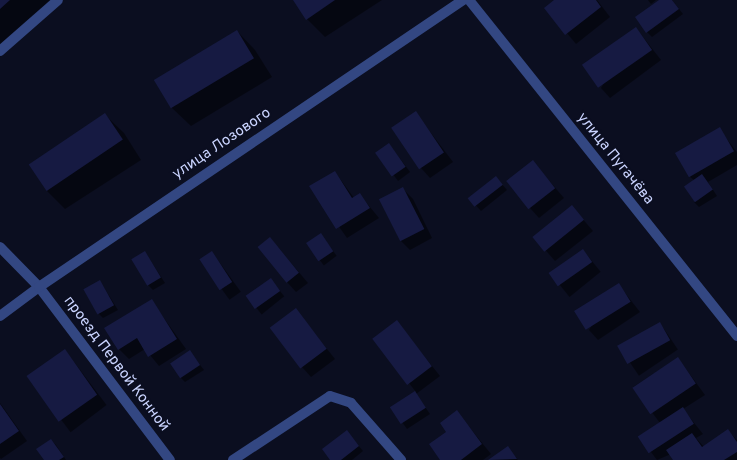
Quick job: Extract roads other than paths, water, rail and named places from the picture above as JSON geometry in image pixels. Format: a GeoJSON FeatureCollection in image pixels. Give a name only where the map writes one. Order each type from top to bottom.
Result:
{"type":"FeatureCollection","features":[{"type":"Feature","properties":{"kind":"street"},"geometry":{"type":"LineString","coordinates":[[0,51],[58,0]]}},
{"type":"Feature","properties":{"kind":"street","name":"улица Лозового"},"geometry":{"type":"LineString","coordinates":[[0,316],[39,286],[463,0]]}},
{"type":"Feature","properties":{"kind":"street","name":"улица Пугачёва"},"geometry":{"type":"LineString","coordinates":[[469,0],[737,336]]}},
{"type":"Feature","properties":{"kind":"street","name":"проезд Первой Конной"},"geometry":{"type":"LineString","coordinates":[[0,247],[39,286],[170,460]]}},
{"type":"Feature","properties":{"kind":"street"},"geometry":{"type":"LineString","coordinates":[[233,460],[330,396],[351,402],[401,460]]}}]}
